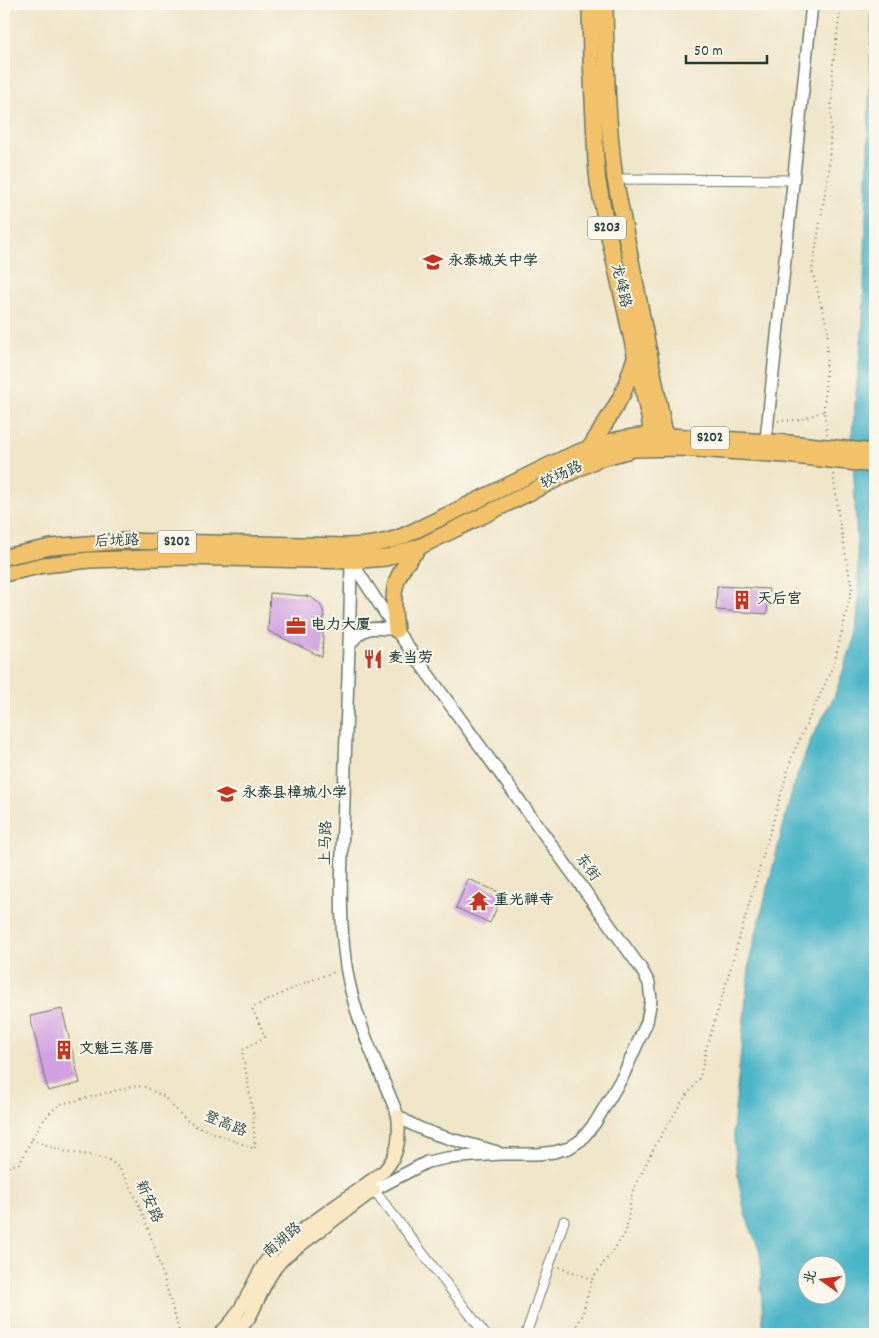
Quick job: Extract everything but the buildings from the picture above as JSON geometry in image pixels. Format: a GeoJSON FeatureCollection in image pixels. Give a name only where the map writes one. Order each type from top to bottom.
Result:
{"type":"FeatureCollection","features":[{"type":"Feature","properties":{"kind":"main road","name":"龙峰路"},"geometry":{"type":"LineString","coordinates":[[590,4],[596,161],[601,202],[635,356],[660,442]]}},
{"type":"Feature","properties":{"kind":"main road","name":"龙峰路"},"geometry":{"type":"LineString","coordinates":[[605,4],[609,127],[615,179],[660,442]]}},
{"type":"Feature","properties":{"kind":"main road"},"geometry":{"type":"LineString","coordinates":[[591,446],[610,417],[622,393],[635,356]]}},
{"type":"Feature","properties":{"kind":"main road","name":"较场路"},"geometry":{"type":"LineString","coordinates":[[351,554],[403,536],[591,446],[632,436],[660,442],[787,449]]}},
{"type":"Feature","properties":{"kind":"main road","name":"较场路"},"geometry":{"type":"LineString","coordinates":[[351,554],[386,558],[420,546],[598,459],[660,442]]}},
{"type":"Feature","properties":{"kind":"main road","name":"S202"},"geometry":{"type":"LineString","coordinates":[[787,449],[875,452]]}},
{"type":"Feature","properties":{"kind":"main road","name":"S202"},"geometry":{"type":"LineString","coordinates":[[787,449],[875,465]]}},
{"type":"Feature","properties":{"kind":"main road","name":"后垅路"},"geometry":{"type":"LineString","coordinates":[[4,558],[51,547],[123,541],[351,554]]}},
{"type":"Feature","properties":{"kind":"main road"},"geometry":{"type":"LineString","coordinates":[[396,630],[394,593],[396,582],[402,569],[420,546]]}},
{"type":"Feature","properties":{"kind":"main road","name":"后垅路"},"geometry":{"type":"LineString","coordinates":[[4,574],[44,565],[90,560],[351,554]]}},
{"type":"Feature","properties":{"kind":"main road"},"geometry":{"type":"LineString","coordinates":[[219,1334],[232,1322],[239,1312],[259,1271],[274,1250],[384,1171],[389,1165],[395,1156],[398,1145],[398,1116]]}},
{"type":"Feature","properties":{"kind":"main road","name":"南湖路"},"geometry":{"type":"LineString","coordinates":[[235,1334],[249,1317],[277,1264],[374,1190]]}},
{"type":"Feature","properties":{"kind":"street"},"geometry":{"type":"LineString","coordinates":[[765,447],[812,4]]}},
{"type":"Feature","properties":{"kind":"street"},"geometry":{"type":"LineString","coordinates":[[615,179],[793,180]]}},
{"type":"Feature","properties":{"kind":"street","name":"东街"},"geometry":{"type":"LineString","coordinates":[[351,554],[396,630],[634,958],[649,983],[651,1000],[647,1022],[638,1043],[623,1076],[608,1102],[595,1123],[581,1140],[569,1148],[554,1152],[502,1154]]}},
{"type":"Feature","properties":{"kind":"street","name":"上马路"},"geometry":{"type":"LineString","coordinates":[[351,554],[342,856],[342,937],[351,992],[366,1037],[398,1116]]}},
{"type":"Feature","properties":{"kind":"street"},"geometry":{"type":"LineString","coordinates":[[349,649],[354,638],[360,632],[380,628],[396,630]]}},
{"type":"Feature","properties":{"kind":"street"},"geometry":{"type":"LineString","coordinates":[[398,1116],[410,1125],[426,1132],[502,1154]]}},
{"type":"Feature","properties":{"kind":"street"},"geometry":{"type":"LineString","coordinates":[[485,1334],[374,1190],[427,1162],[446,1158],[502,1154]]}},
{"type":"Feature","properties":{"kind":"street"},"geometry":{"type":"LineString","coordinates":[[526,1334],[564,1221]]}},
{"type":"Feature","properties":{"kind":"path"},"geometry":{"type":"LineString","coordinates":[[828,441],[824,411],[828,330],[812,271],[829,169],[833,64],[841,4]]}},
{"type":"Feature","properties":{"kind":"path"},"geometry":{"type":"LineString","coordinates":[[768,422],[800,420],[824,411]]}},
{"type":"Feature","properties":{"kind":"path"},"geometry":{"type":"LineString","coordinates":[[572,1334],[582,1316],[592,1280],[626,1232],[632,1192],[656,1144],[681,1103],[700,1078],[706,1048],[792,756],[834,664],[852,589],[832,470]]}},
{"type":"Feature","properties":{"kind":"path","name":"登高路"},"geometry":{"type":"LineString","coordinates":[[4,1168],[20,1163],[38,1128],[49,1113],[62,1104],[136,1086],[145,1087],[163,1096],[186,1120],[196,1126],[255,1149],[254,1113],[242,1050],[265,1037],[252,1008],[306,982],[346,967]]}},
{"type":"Feature","properties":{"kind":"path","name":"新安路"},"geometry":{"type":"LineString","coordinates":[[32,1139],[62,1150],[107,1159],[118,1168],[129,1185],[147,1225],[180,1334]]}},
{"type":"Feature","properties":{"kind":"path"},"geometry":{"type":"LineString","coordinates":[[550,1263],[592,1280]]}},
{"type":"Feature","properties":{"kind":"water"},"geometry":{"type":"Polygon","coordinates":[[[872,4],[875,4],[875,1334],[763,1334],[760,1252],[745,1214],[738,1178],[733,1130],[750,958],[793,787],[811,739],[834,697],[856,633],[859,595],[852,434],[863,322],[872,4]]]}},
{"type":"Feature","properties":{"kind":"place","name":"永泰城关中学"},"geometry":{"type":"Point","coordinates":[433,262]}},
{"type":"Feature","properties":{"kind":"place","name":"天后宫"},"geometry":{"type":"Point","coordinates":[742,600]}},
{"type":"Feature","properties":{"kind":"place","name":"电力大厦"},"geometry":{"type":"Point","coordinates":[296,626]}},
{"type":"Feature","properties":{"kind":"place","name":"麦当劳"},"geometry":{"type":"Point","coordinates":[373,659]}},
{"type":"Feature","properties":{"kind":"place","name":"永泰县樟城小学"},"geometry":{"type":"Point","coordinates":[227,794]}},
{"type":"Feature","properties":{"kind":"place","name":"重光禅寺"},"geometry":{"type":"Point","coordinates":[479,901]}},
{"type":"Feature","properties":{"kind":"place","name":"文魁三落厝"},"geometry":{"type":"Point","coordinates":[64,1050]}}]}
